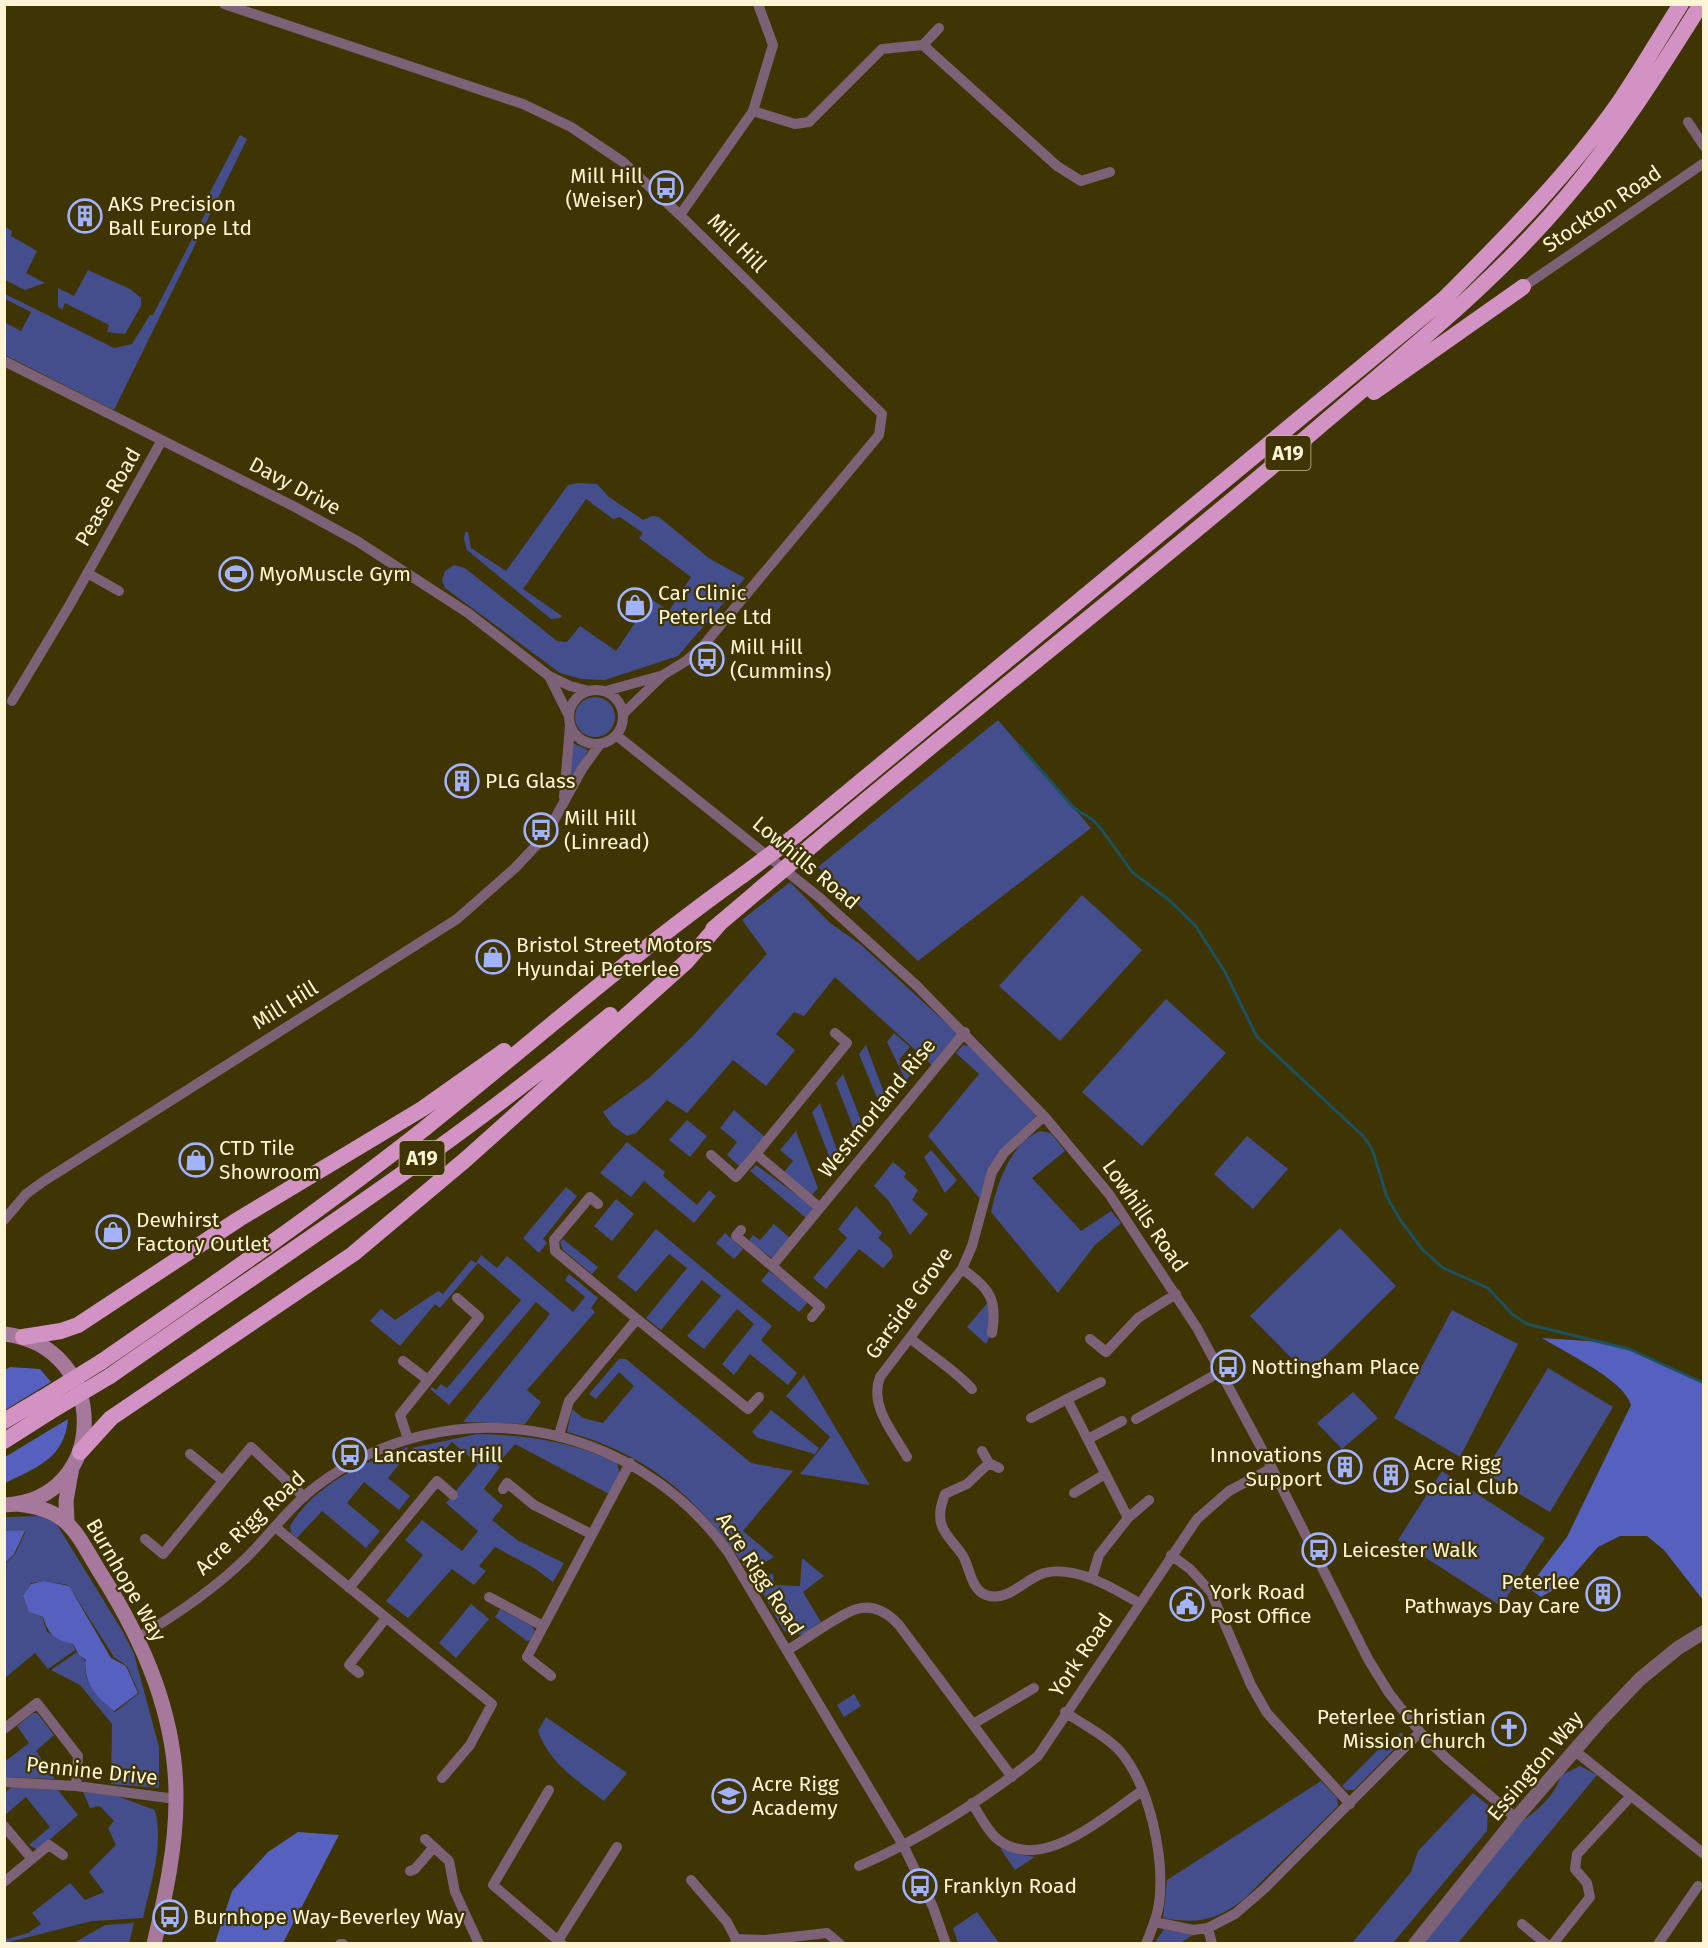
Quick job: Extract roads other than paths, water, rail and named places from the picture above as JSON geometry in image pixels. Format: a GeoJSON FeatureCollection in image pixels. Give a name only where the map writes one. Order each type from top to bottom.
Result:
{"type":"FeatureCollection","features":[{"type":"Feature","properties":{"kind":"highway","name":"A19"},"geometry":{"type":"LineString","coordinates":[[105,1369],[432,1123],[613,974],[796,835],[1444,298],[1535,206],[1582,151],[1620,101],[1681,4]]}},
{"type":"Feature","properties":{"kind":"highway","name":"A19"},"geometry":{"type":"LineString","coordinates":[[4,1441],[45,1406],[356,1208],[514,1091],[599,1024],[925,750],[1280,461],[1434,329],[1532,235],[1567,196],[1629,118],[1701,4]]}},
{"type":"Feature","properties":{"kind":"highway"},"geometry":{"type":"LineString","coordinates":[[1280,461],[1523,287]]}},
{"type":"Feature","properties":{"kind":"highway"},"geometry":{"type":"LineString","coordinates":[[76,1459],[111,1418],[305,1288],[353,1254],[417,1202],[686,962],[721,922]]}},
{"type":"Feature","properties":{"kind":"highway"},"geometry":{"type":"LineString","coordinates":[[15,1336],[62,1331],[85,1321],[239,1219],[422,1109],[504,1051],[571,999],[613,974]]}},
{"type":"Feature","properties":{"kind":"highway","name":"A19"},"geometry":{"type":"LineString","coordinates":[[4,1421],[45,1406]]}},
{"type":"Feature","properties":{"kind":"main road","name":"Burnhope Way"},"geometry":{"type":"LineString","coordinates":[[15,1336],[52,1352],[75,1378],[86,1414],[85,1431],[66,1501],[67,1520],[139,1637],[151,1666],[168,1728],[175,1764],[176,1799],[173,1844],[154,1944]]}},
{"type":"Feature","properties":{"kind":"main road"},"geometry":{"type":"LineString","coordinates":[[10,1505],[50,1490],[76,1459]]}},
{"type":"Feature","properties":{"kind":"main road","name":"Burnhope Way"},"geometry":{"type":"LineString","coordinates":[[10,1505],[35,1506],[67,1520]]}},
{"type":"Feature","properties":{"kind":"street","name":"Mill Hill"},"geometry":{"type":"LineString","coordinates":[[224,4],[523,104],[572,127],[623,162],[882,414],[879,435],[703,646],[686,661],[663,675],[623,714]]}},
{"type":"Feature","properties":{"kind":"street"},"geometry":{"type":"LineString","coordinates":[[680,215],[753,111],[773,45],[758,4]]}},
{"type":"Feature","properties":{"kind":"street"},"geometry":{"type":"LineString","coordinates":[[753,111],[795,124],[809,122],[882,49],[923,45],[939,28]]}},
{"type":"Feature","properties":{"kind":"street"},"geometry":{"type":"LineString","coordinates":[[923,45],[1057,166],[1082,181],[1110,172]]}},
{"type":"Feature","properties":{"kind":"street"},"geometry":{"type":"LineString","coordinates":[[1688,122],[1704,146]]}},
{"type":"Feature","properties":{"kind":"street","name":"Stockton Road"},"geometry":{"type":"LineString","coordinates":[[1523,287],[1704,163]]}},
{"type":"Feature","properties":{"kind":"street","name":"Davy Drive"},"geometry":{"type":"LineString","coordinates":[[4,361],[357,541],[468,613],[549,676],[570,686],[589,690]]}},
{"type":"Feature","properties":{"kind":"street","name":"Pease Road"},"geometry":{"type":"LineString","coordinates":[[12,700],[162,440]]}},
{"type":"Feature","properties":{"kind":"street","name":"Pease Road"},"geometry":{"type":"LineString","coordinates":[[87,573],[119,591]]}},
{"type":"Feature","properties":{"kind":"street","name":"Mill Hill"},"geometry":{"type":"LineString","coordinates":[[606,692],[663,675]]}},
{"type":"Feature","properties":{"kind":"street","name":"Davy Drive"},"geometry":{"type":"LineString","coordinates":[[549,676],[570,721]]}},
{"type":"Feature","properties":{"kind":"street"},"geometry":{"type":"LineString","coordinates":[[589,690],[606,692],[618,701],[623,714],[621,727],[616,735],[600,744],[582,740],[570,721],[575,699],[589,690]]}},
{"type":"Feature","properties":{"kind":"street","name":"Mill Hill"},"geometry":{"type":"LineString","coordinates":[[564,800],[570,721]]}},
{"type":"Feature","properties":{"kind":"street","name":"Lowhills Road"},"geometry":{"type":"LineString","coordinates":[[616,735],[820,897],[965,1032],[1044,1116],[1109,1194],[1176,1294],[1220,1372],[1272,1468],[1368,1659],[1389,1693],[1420,1732],[1477,1786],[1516,1818]]}},
{"type":"Feature","properties":{"kind":"street","name":"Mill Hill"},"geometry":{"type":"LineString","coordinates":[[4,1220],[26,1194],[44,1180],[457,919],[509,874],[546,835],[564,800],[600,744]]}},
{"type":"Feature","properties":{"kind":"street","name":"Westmorland Rise"},"geometry":{"type":"LineString","coordinates":[[772,1266],[965,1032]]}},
{"type":"Feature","properties":{"kind":"street"},"geometry":{"type":"LineString","coordinates":[[711,1155],[736,1177],[847,1043],[835,1033]]}},
{"type":"Feature","properties":{"kind":"street","name":"Garside Grove"},"geometry":{"type":"LineString","coordinates":[[907,1457],[876,1403],[875,1389],[880,1377],[962,1269],[972,1246],[992,1172],[1011,1145],[1044,1116]]}},
{"type":"Feature","properties":{"kind":"street","name":"Westmorland Rise"},"geometry":{"type":"LineString","coordinates":[[756,1154],[820,1208]]}},
{"type":"Feature","properties":{"kind":"street"},"geometry":{"type":"LineString","coordinates":[[598,1204],[590,1197],[554,1240],[555,1251],[748,1409],[759,1397]]}},
{"type":"Feature","properties":{"kind":"street"},"geometry":{"type":"LineString","coordinates":[[741,1230],[736,1236],[820,1307],[812,1317]]}},
{"type":"Feature","properties":{"kind":"street"},"geometry":{"type":"LineString","coordinates":[[962,1269],[978,1280],[990,1294],[995,1314],[992,1333]]}},
{"type":"Feature","properties":{"kind":"street"},"geometry":{"type":"LineString","coordinates":[[1090,1339],[1106,1352],[1138,1318],[1176,1294]]}},
{"type":"Feature","properties":{"kind":"street"},"geometry":{"type":"LineString","coordinates":[[408,1439],[400,1415],[479,1317],[457,1298]]}},
{"type":"Feature","properties":{"kind":"street"},"geometry":{"type":"LineString","coordinates":[[559,1435],[569,1401],[637,1319]]}},
{"type":"Feature","properties":{"kind":"street"},"geometry":{"type":"LineString","coordinates":[[4,1325],[15,1336]]}},
{"type":"Feature","properties":{"kind":"street"},"geometry":{"type":"LineString","coordinates":[[910,1338],[934,1359],[958,1374],[972,1389]]}},
{"type":"Feature","properties":{"kind":"street"},"geometry":{"type":"LineString","coordinates":[[403,1361],[428,1380]]}},
{"type":"Feature","properties":{"kind":"street"},"geometry":{"type":"LineString","coordinates":[[1136,1419],[1220,1372]]}},
{"type":"Feature","properties":{"kind":"street"},"geometry":{"type":"LineString","coordinates":[[1031,1418],[1101,1382]]}},
{"type":"Feature","properties":{"kind":"street"},"geometry":{"type":"LineString","coordinates":[[1067,1399],[1128,1518]]}},
{"type":"Feature","properties":{"kind":"street"},"geometry":{"type":"LineString","coordinates":[[1088,1439],[1122,1421]]}},
{"type":"Feature","properties":{"kind":"street","name":"Acre Rigg Road"},"geometry":{"type":"LineString","coordinates":[[139,1637],[222,1580],[304,1497],[354,1462],[408,1439],[473,1428],[516,1428],[559,1435],[599,1449],[630,1463],[665,1486],[711,1529],[747,1582],[903,1845],[933,1907],[946,1944]]}},
{"type":"Feature","properties":{"kind":"street"},"geometry":{"type":"LineString","coordinates":[[145,1539],[163,1554],[251,1447],[304,1497]]}},
{"type":"Feature","properties":{"kind":"street"},"geometry":{"type":"LineString","coordinates":[[982,1451],[994,1465],[967,1484],[945,1494],[940,1509],[942,1525],[964,1558],[974,1584],[983,1594],[1000,1597],[1044,1573],[1092,1578],[1139,1603]]}},
{"type":"Feature","properties":{"kind":"street"},"geometry":{"type":"LineString","coordinates":[[190,1455],[223,1481]]}},
{"type":"Feature","properties":{"kind":"street"},"geometry":{"type":"LineString","coordinates":[[551,1677],[527,1657],[630,1463]]}},
{"type":"Feature","properties":{"kind":"street","name":"York Road"},"geometry":{"type":"LineString","coordinates":[[859,1866],[903,1845],[972,1803],[1012,1777],[1038,1756],[1065,1712],[1197,1519],[1229,1491],[1272,1468]]}},
{"type":"Feature","properties":{"kind":"street"},"geometry":{"type":"LineString","coordinates":[[1074,1494],[1106,1474]]}},
{"type":"Feature","properties":{"kind":"street"},"geometry":{"type":"LineString","coordinates":[[349,1588],[437,1481],[453,1495]]}},
{"type":"Feature","properties":{"kind":"street"},"geometry":{"type":"LineString","coordinates":[[503,1489],[507,1483],[534,1505],[591,1534]]}},
{"type":"Feature","properties":{"kind":"street"},"geometry":{"type":"LineString","coordinates":[[1092,1578],[1099,1555],[1128,1518],[1149,1500]]}},
{"type":"Feature","properties":{"kind":"street"},"geometry":{"type":"LineString","coordinates":[[275,1527],[492,1704],[470,1745],[442,1778]]}},
{"type":"Feature","properties":{"kind":"street"},"geometry":{"type":"LineString","coordinates":[[1171,1555],[1190,1569],[1211,1592],[1253,1691],[1267,1713],[1350,1804]]}},
{"type":"Feature","properties":{"kind":"street"},"geometry":{"type":"LineString","coordinates":[[489,1597],[543,1626]]}},
{"type":"Feature","properties":{"kind":"street"},"geometry":{"type":"LineString","coordinates":[[787,1651],[856,1609],[871,1608],[888,1613],[899,1624],[1012,1777]]}},
{"type":"Feature","properties":{"kind":"street"},"geometry":{"type":"LineString","coordinates":[[359,1673],[350,1665],[386,1618]]}},
{"type":"Feature","properties":{"kind":"street","name":"Essington Way"},"geometry":{"type":"LineString","coordinates":[[1415,1944],[1516,1818],[1600,1721],[1640,1679],[1678,1648],[1704,1632]]}},
{"type":"Feature","properties":{"kind":"street"},"geometry":{"type":"LineString","coordinates":[[973,1724],[1034,1688]]}},
{"type":"Feature","properties":{"kind":"street"},"geometry":{"type":"LineString","coordinates":[[4,1729],[37,1703],[78,1756],[76,1786]]}},
{"type":"Feature","properties":{"kind":"street"},"geometry":{"type":"LineString","coordinates":[[1065,1712],[1118,1750],[1142,1791],[1158,1847],[1161,1881],[1155,1922],[1146,1944]]}},
{"type":"Feature","properties":{"kind":"street"},"geometry":{"type":"LineString","coordinates":[[1155,1922],[1176,1928],[1208,1928],[1235,1914],[1265,1888],[1420,1732]]}},
{"type":"Feature","properties":{"kind":"street"},"geometry":{"type":"LineString","coordinates":[[1575,1751],[1704,1854]]}},
{"type":"Feature","properties":{"kind":"street","name":"Pennine Drive"},"geometry":{"type":"LineString","coordinates":[[4,1782],[76,1786],[176,1799]]}},
{"type":"Feature","properties":{"kind":"street"},"geometry":{"type":"LineString","coordinates":[[549,1790],[493,1885],[560,1941],[617,1846]]}},
{"type":"Feature","properties":{"kind":"street"},"geometry":{"type":"LineString","coordinates":[[972,1803],[994,1837],[1010,1847],[1028,1851],[1060,1845],[1142,1791]]}},
{"type":"Feature","properties":{"kind":"street"},"geometry":{"type":"LineString","coordinates":[[1553,1944],[1590,1897],[1587,1882],[1575,1869],[1576,1854],[1630,1797]]}},
{"type":"Feature","properties":{"kind":"street"},"geometry":{"type":"LineString","coordinates":[[4,1826],[32,1859]]}},
{"type":"Feature","properties":{"kind":"street"},"geometry":{"type":"LineString","coordinates":[[425,1839],[449,1861],[455,1892],[479,1944]]}},
{"type":"Feature","properties":{"kind":"street"},"geometry":{"type":"LineString","coordinates":[[4,1882],[49,1845],[63,1855]]}},
{"type":"Feature","properties":{"kind":"street"},"geometry":{"type":"LineString","coordinates":[[410,1870],[415,1869],[434,1847]]}},
{"type":"Feature","properties":{"kind":"street"},"geometry":{"type":"LineString","coordinates":[[691,1880],[727,1922],[735,1941],[827,1933],[840,1944]]}},
{"type":"Feature","properties":{"kind":"street"},"geometry":{"type":"LineString","coordinates":[[1658,1944],[1698,1886]]}},
{"type":"Feature","properties":{"kind":"street"},"geometry":{"type":"LineString","coordinates":[[1522,1924],[1546,1944]]}},
{"type":"Feature","properties":{"kind":"street"},"geometry":{"type":"LineString","coordinates":[[1208,1928],[1212,1944]]}},
{"type":"Feature","properties":{"kind":"waterway"},"geometry":{"type":"LineString","coordinates":[[1020,746],[1074,808],[1093,820],[1102,830],[1132,872],[1169,900],[1195,925],[1225,972],[1257,1037],[1363,1136],[1372,1149],[1387,1197],[1422,1249],[1443,1268],[1488,1288],[1512,1314],[1527,1324],[1629,1349],[1704,1383]]}},
{"type":"Feature","properties":{"kind":"place","name":"Mill Hill (Weiser)"},"geometry":{"type":"Point","coordinates":[666,188]}},
{"type":"Feature","properties":{"kind":"place","name":"AKS Precision Ball Europe Ltd"},"geometry":{"type":"Point","coordinates":[85,216]}},
{"type":"Feature","properties":{"kind":"place","name":"MyoMuscle Gym"},"geometry":{"type":"Point","coordinates":[236,574]}},
{"type":"Feature","properties":{"kind":"place","name":"Car Clinic Peterlee Ltd"},"geometry":{"type":"Point","coordinates":[635,605]}},
{"type":"Feature","properties":{"kind":"place","name":"Mill Hill (Cummins)"},"geometry":{"type":"Point","coordinates":[707,659]}},
{"type":"Feature","properties":{"kind":"place","name":"PLG Glass"},"geometry":{"type":"Point","coordinates":[462,781]}},
{"type":"Feature","properties":{"kind":"place","name":"Mill Hill (Linread)"},"geometry":{"type":"Point","coordinates":[541,830]}},
{"type":"Feature","properties":{"kind":"place","name":"Bristol Street Motors Hyundai Peterlee"},"geometry":{"type":"Point","coordinates":[493,957]}},
{"type":"Feature","properties":{"kind":"place","name":"CTD Tile Showroom"},"geometry":{"type":"Point","coordinates":[196,1160]}},
{"type":"Feature","properties":{"kind":"place","name":"Dewhirst Factory Outlet"},"geometry":{"type":"Point","coordinates":[113,1232]}},
{"type":"Feature","properties":{"kind":"place","name":"Nottingham Place"},"geometry":{"type":"Point","coordinates":[1228,1367]}},
{"type":"Feature","properties":{"kind":"place","name":"Lancaster Hill"},"geometry":{"type":"Point","coordinates":[350,1455]}},
{"type":"Feature","properties":{"kind":"place","name":"Innovations Support"},"geometry":{"type":"Point","coordinates":[1345,1467]}},
{"type":"Feature","properties":{"kind":"place","name":"Acre Rigg Social Club"},"geometry":{"type":"Point","coordinates":[1391,1475]}},
{"type":"Feature","properties":{"kind":"place","name":"Leicester Walk"},"geometry":{"type":"Point","coordinates":[1319,1550]}},
{"type":"Feature","properties":{"kind":"place","name":"Peterlee Pathways Day Care"},"geometry":{"type":"Point","coordinates":[1603,1594]}},
{"type":"Feature","properties":{"kind":"place","name":"York Road Post Office"},"geometry":{"type":"Point","coordinates":[1187,1604]}},
{"type":"Feature","properties":{"kind":"place","name":"Peterlee Christian Mission Church"},"geometry":{"type":"Point","coordinates":[1509,1729]}},
{"type":"Feature","properties":{"kind":"place","name":"Acre Rigg Academy"},"geometry":{"type":"Point","coordinates":[729,1796]}},
{"type":"Feature","properties":{"kind":"place","name":"Franklyn Road"},"geometry":{"type":"Point","coordinates":[920,1886]}},
{"type":"Feature","properties":{"kind":"place","name":"Burnhope Way-Beverley Way"},"geometry":{"type":"Point","coordinates":[170,1917]}}]}
